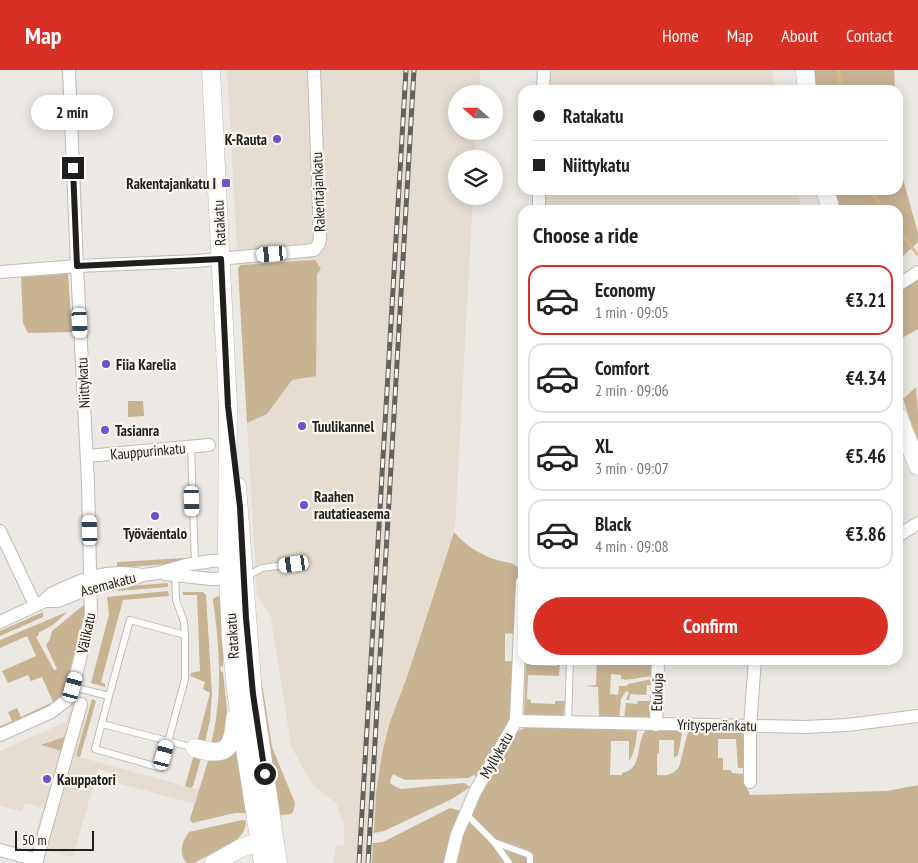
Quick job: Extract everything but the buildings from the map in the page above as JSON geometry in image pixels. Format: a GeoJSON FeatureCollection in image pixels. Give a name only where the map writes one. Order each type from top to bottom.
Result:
{"type":"FeatureCollection","features":[{"type":"Feature","properties":{"kind":"main road","name":"Ratakatu"},"geometry":{"type":"LineString","coordinates":[[212,70],[228,406],[240,507],[235,560],[236,578],[253,694],[266,839],[266,861]]}},
{"type":"Feature","properties":{"kind":"main road"},"geometry":{"type":"LineString","coordinates":[[805,70],[806,85]]}},
{"type":"Feature","properties":{"kind":"main road"},"geometry":{"type":"LineString","coordinates":[[903,428],[918,466]]}},
{"type":"Feature","properties":{"kind":"main road","name":"Ratakatu"},"geometry":{"type":"LineString","coordinates":[[236,578],[231,640],[235,682],[266,839]]}},
{"type":"Feature","properties":{"kind":"main road"},"geometry":{"type":"LineString","coordinates":[[195,748],[212,753],[219,752],[230,742],[234,734],[235,682]]}},
{"type":"Feature","properties":{"kind":"main road"},"geometry":{"type":"LineString","coordinates":[[214,863],[239,849],[266,839]]}},
{"type":"Feature","properties":{"kind":"street","name":"Niittykatu"},"geometry":{"type":"LineString","coordinates":[[69,70],[91,582]]}},
{"type":"Feature","properties":{"kind":"street","name":"Rakentajankatu"},"geometry":{"type":"LineString","coordinates":[[0,272],[221,259],[312,251],[320,240],[314,70]]}},
{"type":"Feature","properties":{"kind":"street"},"geometry":{"type":"LineString","coordinates":[[543,85],[544,70]]}},
{"type":"Feature","properties":{"kind":"street"},"geometry":{"type":"LineString","coordinates":[[903,282],[918,272]]}},
{"type":"Feature","properties":{"kind":"street","name":"Kauppurinkatu"},"geometry":{"type":"LineString","coordinates":[[87,456],[209,445]]}},
{"type":"Feature","properties":{"kind":"street"},"geometry":{"type":"LineString","coordinates":[[903,533],[918,523]]}},
{"type":"Feature","properties":{"kind":"street"},"geometry":{"type":"LineString","coordinates":[[0,531],[40,603]]}},
{"type":"Feature","properties":{"kind":"street","name":"Asemakatu"},"geometry":{"type":"LineString","coordinates":[[0,622],[40,603],[51,594],[91,582],[125,582],[143,575],[195,564],[235,560]]}},
{"type":"Feature","properties":{"kind":"street","name":"Asemakatu"},"geometry":{"type":"LineString","coordinates":[[158,573],[211,579],[236,578]]}},
{"type":"Feature","properties":{"kind":"street","name":"Välikatu"},"geometry":{"type":"LineString","coordinates":[[0,736],[56,710],[69,698],[91,615],[91,582]]}},
{"type":"Feature","properties":{"kind":"street","name":"Myllykatu"},"geometry":{"type":"LineString","coordinates":[[450,863],[452,849],[481,780],[516,721],[518,665]]}},
{"type":"Feature","properties":{"kind":"street","name":"Etukuja"},"geometry":{"type":"LineString","coordinates":[[656,725],[658,665]]}},
{"type":"Feature","properties":{"kind":"street"},"geometry":{"type":"LineString","coordinates":[[750,782],[750,726],[755,665]]}},
{"type":"Feature","properties":{"kind":"street"},"geometry":{"type":"LineString","coordinates":[[0,850],[37,861],[81,704]]}},
{"type":"Feature","properties":{"kind":"street","name":"Yritysperänkatu"},"geometry":{"type":"LineString","coordinates":[[516,721],[656,725],[838,726],[918,716]]}},
{"type":"Feature","properties":{"kind":"lane"},"geometry":{"type":"LineString","coordinates":[[191,447],[195,564]]}},
{"type":"Feature","properties":{"kind":"lane"},"geometry":{"type":"LineString","coordinates":[[236,578],[262,568],[294,564]]}},
{"type":"Feature","properties":{"kind":"lane"},"geometry":{"type":"LineString","coordinates":[[175,575],[176,600],[184,622],[185,635],[185,679],[160,768],[95,749],[130,620],[185,635]]}},
{"type":"Feature","properties":{"kind":"lane"},"geometry":{"type":"LineString","coordinates":[[568,723],[570,665]]}},
{"type":"Feature","properties":{"kind":"lane"},"geometry":{"type":"LineString","coordinates":[[73,687],[109,696]]}},
{"type":"Feature","properties":{"kind":"lane"},"geometry":{"type":"LineString","coordinates":[[102,724],[195,748]]}},
{"type":"Feature","properties":{"kind":"lane"},"geometry":{"type":"LineString","coordinates":[[466,813],[494,842],[509,863]]}},
{"type":"Feature","properties":{"kind":"lane"},"geometry":{"type":"LineString","coordinates":[[494,842],[527,854],[530,856],[530,863]]}},
{"type":"Feature","properties":{"kind":"shaded area"},"geometry":{"type":"Polygon","coordinates":[[[227,70],[480,70],[479,85],[448,85],[448,140],[476,140],[475,150],[448,150],[448,205],[473,205],[455,528],[420,635],[391,747],[374,823],[372,863],[333,863],[336,845],[344,846],[344,825],[336,803],[311,783],[291,746],[271,617],[257,594],[247,423],[267,414],[292,380],[317,274],[321,269],[315,260],[238,265],[227,70]]]}},
{"type":"Feature","properties":{"kind":"shaded area"},"geometry":{"type":"Polygon","coordinates":[[[546,70],[772,70],[774,85],[545,85],[546,70]]]}},
{"type":"Feature","properties":{"kind":"shaded area"},"geometry":{"type":"Polygon","coordinates":[[[812,70],[894,70],[895,85],[813,85],[812,70]]]}},
{"type":"Feature","properties":{"kind":"shaded area"},"geometry":{"type":"Polygon","coordinates":[[[903,179],[918,233],[918,242],[903,256],[903,205],[834,205],[832,195],[903,195],[903,179]]]}},
{"type":"Feature","properties":{"kind":"shaded area"},"geometry":{"type":"Polygon","coordinates":[[[544,195],[798,195],[801,205],[544,205],[544,195]]]}},
{"type":"Feature","properties":{"kind":"shaded area"},"geometry":{"type":"Polygon","coordinates":[[[315,260],[321,269],[317,274],[316,376],[292,380],[267,414],[247,423],[238,269],[240,265],[315,260]]]}},
{"type":"Feature","properties":{"kind":"shaded area"},"geometry":{"type":"Polygon","coordinates":[[[68,274],[72,332],[28,333],[23,323],[21,277],[68,274]]]}},
{"type":"Feature","properties":{"kind":"shaded area"},"geometry":{"type":"Polygon","coordinates":[[[918,274],[918,329],[903,337],[903,284],[918,274]]]}},
{"type":"Feature","properties":{"kind":"shaded area"},"geometry":{"type":"Polygon","coordinates":[[[916,387],[918,411],[918,442],[903,399],[916,387]]]}},
{"type":"Feature","properties":{"kind":"shaded area"},"geometry":{"type":"Polygon","coordinates":[[[128,401],[143,401],[144,416],[128,417],[128,401]]]}},
{"type":"Feature","properties":{"kind":"shaded area"},"geometry":{"type":"Polygon","coordinates":[[[454,532],[479,552],[491,558],[511,563],[518,568],[515,633],[505,634],[505,661],[514,661],[511,717],[477,778],[474,775],[468,778],[405,780],[393,774],[390,783],[401,789],[464,783],[470,787],[452,799],[384,831],[374,833],[376,793],[383,749],[390,722],[407,677],[454,532]]]}},
{"type":"Feature","properties":{"kind":"shaded area"},"geometry":{"type":"Polygon","coordinates":[[[185,558],[182,563],[117,568],[117,562],[185,558]]]}},
{"type":"Feature","properties":{"kind":"shaded area"},"geometry":{"type":"Polygon","coordinates":[[[168,583],[168,587],[118,591],[118,587],[168,583]]]}},
{"type":"Feature","properties":{"kind":"shaded area"},"geometry":{"type":"Polygon","coordinates":[[[168,591],[169,596],[123,600],[101,682],[105,684],[105,687],[91,683],[109,615],[107,597],[168,591]]]}},
{"type":"Feature","properties":{"kind":"shaded area"},"geometry":{"type":"Polygon","coordinates":[[[183,592],[203,592],[206,595],[212,694],[210,720],[205,742],[197,743],[210,693],[203,689],[205,682],[190,676],[191,673],[200,671],[197,595],[183,595],[183,592]]]}},
{"type":"Feature","properties":{"kind":"shaded area"},"geometry":{"type":"Polygon","coordinates":[[[218,596],[222,598],[224,641],[223,666],[220,667],[221,672],[223,672],[228,721],[223,743],[211,744],[219,691],[219,655],[213,601],[218,596]]]}},
{"type":"Feature","properties":{"kind":"shaded area"},"geometry":{"type":"Polygon","coordinates":[[[85,604],[85,619],[62,696],[57,702],[0,730],[0,726],[12,721],[8,712],[17,708],[21,717],[53,702],[42,677],[31,681],[28,675],[8,683],[2,671],[36,656],[27,636],[0,648],[0,640],[67,612],[53,625],[38,633],[39,635],[36,637],[54,670],[57,669],[46,645],[52,631],[85,604]]]}},
{"type":"Feature","properties":{"kind":"shaded area"},"geometry":{"type":"Polygon","coordinates":[[[43,612],[43,617],[0,636],[0,631],[43,612]]]}},
{"type":"Feature","properties":{"kind":"shaded area"},"geometry":{"type":"Polygon","coordinates":[[[526,665],[560,665],[559,676],[528,675],[527,699],[531,700],[531,703],[555,704],[555,701],[565,701],[563,718],[525,716],[526,665]]]}},
{"type":"Feature","properties":{"kind":"shaded area"},"geometry":{"type":"Polygon","coordinates":[[[597,665],[654,665],[652,676],[625,680],[621,679],[621,675],[611,674],[610,694],[618,695],[619,686],[627,686],[628,684],[652,679],[652,685],[647,685],[646,695],[630,694],[629,700],[626,700],[629,692],[626,691],[621,699],[619,720],[601,719],[599,715],[598,687],[585,686],[596,685],[597,665]]]}},
{"type":"Feature","properties":{"kind":"shaded area"},"geometry":{"type":"Polygon","coordinates":[[[261,677],[272,747],[295,803],[291,814],[280,815],[272,782],[261,677]]]}},
{"type":"Feature","properties":{"kind":"shaded area"},"geometry":{"type":"Polygon","coordinates":[[[92,699],[96,701],[80,757],[76,756],[92,699]]]}},
{"type":"Feature","properties":{"kind":"shaded area"},"geometry":{"type":"Polygon","coordinates":[[[638,701],[652,701],[650,717],[624,719],[626,703],[637,704],[638,701]]]}},
{"type":"Feature","properties":{"kind":"shaded area","name":"Kauppatori"},"geometry":{"type":"Polygon","coordinates":[[[72,703],[89,707],[76,756],[199,790],[195,804],[110,781],[112,773],[98,769],[73,857],[50,851],[33,843],[43,808],[25,803],[22,812],[0,806],[0,751],[66,722],[72,703]]]}},
{"type":"Feature","properties":{"kind":"shaded area"},"geometry":{"type":"Polygon","coordinates":[[[527,727],[636,730],[635,747],[629,761],[629,741],[611,741],[610,775],[622,775],[622,773],[633,766],[646,730],[679,730],[682,734],[678,755],[674,758],[674,740],[659,740],[657,775],[666,775],[677,770],[688,732],[693,730],[743,731],[745,733],[745,768],[738,768],[736,739],[718,739],[718,758],[723,758],[723,770],[744,774],[750,795],[887,791],[918,785],[918,863],[453,863],[491,769],[514,733],[527,727]]]}},
{"type":"Feature","properties":{"kind":"shaded area"},"geometry":{"type":"Polygon","coordinates":[[[67,736],[63,751],[41,745],[67,736]]]}},
{"type":"Feature","properties":{"kind":"shaded area"},"geometry":{"type":"Polygon","coordinates":[[[236,741],[246,813],[235,813],[192,823],[190,819],[209,758],[236,741]]]}},
{"type":"Feature","properties":{"kind":"shaded area"},"geometry":{"type":"Polygon","coordinates":[[[194,754],[202,755],[191,788],[185,786],[194,754]]]}},
{"type":"Feature","properties":{"kind":"shaded area"},"geometry":{"type":"Polygon","coordinates":[[[450,808],[458,810],[460,813],[446,863],[372,863],[373,843],[383,842],[450,808]]]}},
{"type":"Feature","properties":{"kind":"shaded area"},"geometry":{"type":"Polygon","coordinates":[[[242,820],[246,821],[244,830],[235,841],[194,863],[187,863],[184,859],[182,848],[184,839],[189,832],[242,820]]]}},
{"type":"Feature","properties":{"kind":"waterway"},"geometry":{"type":"LineString","coordinates":[[838,70],[841,85]]}},
{"type":"Feature","properties":{"kind":"waterway"},"geometry":{"type":"LineString","coordinates":[[874,195],[880,205]]}},
{"type":"Feature","properties":{"kind":"waterway"},"geometry":{"type":"LineString","coordinates":[[903,235],[917,254]]}},
{"type":"Feature","properties":{"kind":"railway"},"geometry":{"type":"LineString","coordinates":[[359,863],[406,70]]}},
{"type":"Feature","properties":{"kind":"railway"},"geometry":{"type":"LineString","coordinates":[[368,863],[414,70]]}},
{"type":"Feature","properties":{"kind":"place","name":"K-Rauta"},"geometry":{"type":"Point","coordinates":[277,139]}},
{"type":"Feature","properties":{"kind":"place","name":"Rakentajankatu I"},"geometry":{"type":"Point","coordinates":[226,183]}},
{"type":"Feature","properties":{"kind":"place","name":"Fiia Karelia"},"geometry":{"type":"Point","coordinates":[106,364]}},
{"type":"Feature","properties":{"kind":"place","name":"Tuulikannel"},"geometry":{"type":"Point","coordinates":[302,426]}},
{"type":"Feature","properties":{"kind":"place","name":"Tasianra"},"geometry":{"type":"Point","coordinates":[105,430]}},
{"type":"Feature","properties":{"kind":"place","name":"Raahen rautatieasema"},"geometry":{"type":"Point","coordinates":[304,505]}},
{"type":"Feature","properties":{"kind":"place","name":"Työväentalo"},"geometry":{"type":"Point","coordinates":[155,516]}},
{"type":"Feature","properties":{"kind":"place","name":"Kauppatori"},"geometry":{"type":"Point","coordinates":[47,779]}},
{"type":"Feature","properties":{"kind":"route"},"geometry":{"type":"LineString","coordinates":[[73,168],[77,266],[221,259],[228,406],[240,507],[246,618],[253,694],[265,774]]}}]}
